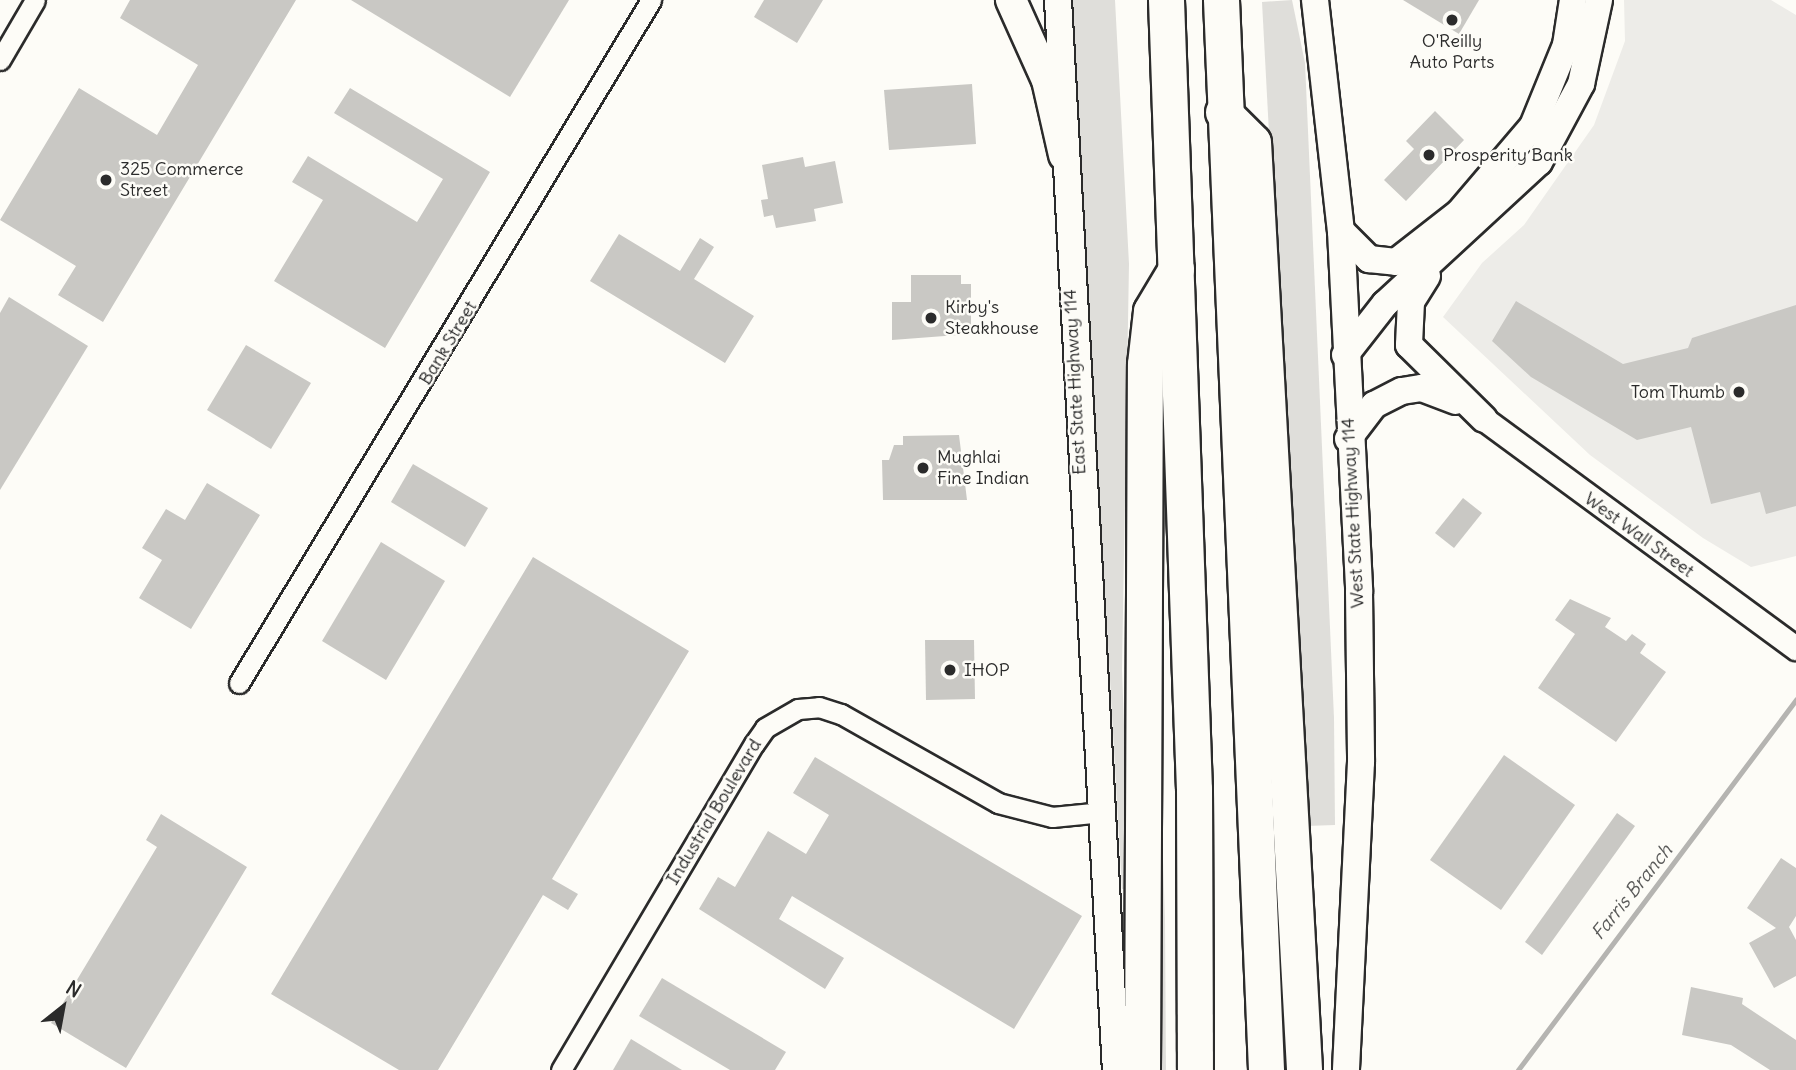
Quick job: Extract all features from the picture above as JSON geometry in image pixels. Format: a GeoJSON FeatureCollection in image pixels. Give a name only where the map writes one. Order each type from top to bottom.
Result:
{"type":"FeatureCollection","features":[{"type":"Feature","properties":{"kind":"highway"},"geometry":{"type":"LineString","coordinates":[[1166,0],[1194,789],[1192,1061]]}},
{"type":"Feature","properties":{"kind":"highway"},"geometry":{"type":"LineString","coordinates":[[1221,0],[1223,111],[1266,1070]]}},
{"type":"Feature","properties":{"kind":"highway"},"geometry":{"type":"LineString","coordinates":[[1223,111],[1252,142],[1304,1070]]}},
{"type":"Feature","properties":{"kind":"highway"},"geometry":{"type":"LineString","coordinates":[[1142,1070],[1145,364],[1151,311],[1176,269]]}},
{"type":"Feature","properties":{"kind":"main road"},"geometry":{"type":"LineString","coordinates":[[1011,0],[1047,80],[1064,155]]}},
{"type":"Feature","properties":{"kind":"main road","name":"East State Highway 114"},"geometry":{"type":"LineString","coordinates":[[1058,0],[1064,155],[1103,812]]}},
{"type":"Feature","properties":{"kind":"main road","name":"West State Highway 114"},"geometry":{"type":"LineString","coordinates":[[1315,0],[1340,231],[1348,439],[1357,529],[1361,762],[1346,1070]]}},
{"type":"Feature","properties":{"kind":"main road"},"geometry":{"type":"LineString","coordinates":[[1345,355],[1385,303],[1522,180],[1543,132],[1585,9]]}},
{"type":"Feature","properties":{"kind":"main road"},"geometry":{"type":"LineString","coordinates":[[1484,419],[1417,369],[1385,303],[1383,288],[1396,262],[1459,213],[1543,132]]}},
{"type":"Feature","properties":{"kind":"main road"},"geometry":{"type":"LineString","coordinates":[[1340,231],[1368,259],[1396,262]]}},
{"type":"Feature","properties":{"kind":"main road"},"geometry":{"type":"LineString","coordinates":[[1441,253],[1411,302],[1409,345],[1484,419]]}},
{"type":"Feature","properties":{"kind":"main road"},"geometry":{"type":"LineString","coordinates":[[1348,439],[1374,405],[1402,391],[1439,391],[1484,419]]}},
{"type":"Feature","properties":{"kind":"main road"},"geometry":{"type":"LineString","coordinates":[[1103,812],[1116,1070]]}},
{"type":"Feature","properties":{"kind":"street"},"geometry":{"type":"LineString","coordinates":[[0,60],[35,0]]}},
{"type":"Feature","properties":{"kind":"street","name":"Bank Street"},"geometry":{"type":"LineString","coordinates":[[239,683],[651,0]]}},
{"type":"Feature","properties":{"kind":"street","name":"West Wall Street"},"geometry":{"type":"LineString","coordinates":[[1484,419],[1796,648]]}},
{"type":"Feature","properties":{"kind":"street","name":"Industrial Boulevard"},"geometry":{"type":"LineString","coordinates":[[561,1070],[754,744],[765,728],[798,709],[819,707],[841,714],[998,803],[1052,817],[1103,812]]}},
{"type":"Feature","properties":{"kind":"shaded area"},"geometry":{"type":"Polygon","coordinates":[[[1071,0],[1115,0],[1129,264],[1122,670],[1130,889],[1122,889],[1071,0]]]}},
{"type":"Feature","properties":{"kind":"shaded area"},"geometry":{"type":"Polygon","coordinates":[[[1292,0],[1305,63],[1334,718],[1335,825],[1306,826],[1262,2],[1292,0]]]}},
{"type":"Feature","properties":{"kind":"shaded area"},"geometry":{"type":"Polygon","coordinates":[[[1624,0],[1771,0],[1796,15],[1796,556],[1751,567],[1703,538],[1590,455],[1443,317],[1482,263],[1524,225],[1594,125],[1625,41],[1624,0]]]}},
{"type":"Feature","properties":{"kind":"shaded area"},"geometry":{"type":"Polygon","coordinates":[[[1154,596],[1165,919],[1166,1070],[1151,1070],[1154,596]]]}},
{"type":"Feature","properties":{"kind":"building","name":"325 Commerce Street"},"geometry":{"type":"Polygon","coordinates":[[[130,0],[296,0],[103,322],[58,295],[76,266],[0,220],[79,88],[157,135],[198,65],[120,18],[130,0]]]}},
{"type":"Feature","properties":{"kind":"building"},"geometry":{"type":"Polygon","coordinates":[[[351,0],[569,0],[510,97],[351,0]]]}},
{"type":"Feature","properties":{"kind":"building"},"geometry":{"type":"Polygon","coordinates":[[[764,0],[823,0],[797,43],[754,17],[764,0]]]}},
{"type":"Feature","properties":{"kind":"building","name":"O'Reilly Auto Parts"},"geometry":{"type":"Polygon","coordinates":[[[1403,0],[1479,0],[1459,34],[1403,0]]]}},
{"type":"Feature","properties":{"kind":"building"},"geometry":{"type":"Polygon","coordinates":[[[972,84],[976,144],[889,150],[884,90],[972,84]]]}},
{"type":"Feature","properties":{"kind":"building"},"geometry":{"type":"Polygon","coordinates":[[[350,88],[490,172],[385,348],[274,281],[323,200],[292,182],[308,156],[417,222],[443,179],[334,113],[350,88]]]}},
{"type":"Feature","properties":{"kind":"building","name":"Prosperity Bank"},"geometry":{"type":"Polygon","coordinates":[[[1435,111],[1464,140],[1406,201],[1384,180],[1414,149],[1406,141],[1435,111]]]}},
{"type":"Feature","properties":{"kind":"building"},"geometry":{"type":"Polygon","coordinates":[[[803,157],[805,167],[835,161],[843,203],[814,209],[816,221],[776,228],[773,215],[764,217],[761,200],[768,199],[762,165],[803,157]]]}},
{"type":"Feature","properties":{"kind":"building"},"geometry":{"type":"Polygon","coordinates":[[[619,234],[680,271],[700,238],[714,247],[694,279],[754,316],[725,363],[590,281],[619,234]]]}},
{"type":"Feature","properties":{"kind":"building","name":"Kirby's Steakhouse"},"geometry":{"type":"Polygon","coordinates":[[[911,275],[961,275],[961,284],[971,284],[971,334],[892,340],[892,302],[911,302],[911,275]]]}},
{"type":"Feature","properties":{"kind":"building"},"geometry":{"type":"Polygon","coordinates":[[[9,297],[88,346],[0,490],[0,313],[9,297]]]}},
{"type":"Feature","properties":{"kind":"building","name":"Tom Thumb"},"geometry":{"type":"Polygon","coordinates":[[[1516,301],[1623,364],[1688,348],[1692,338],[1796,305],[1796,506],[1766,514],[1760,492],[1711,504],[1691,427],[1637,440],[1531,377],[1492,341],[1516,301]]]}},
{"type":"Feature","properties":{"kind":"building"},"geometry":{"type":"Polygon","coordinates":[[[246,345],[311,383],[271,449],[207,410],[246,345]]]}},
{"type":"Feature","properties":{"kind":"building","name":"Mughlai Fine Indian"},"geometry":{"type":"Polygon","coordinates":[[[959,435],[967,500],[883,500],[882,460],[889,460],[894,445],[903,445],[903,436],[959,435]]]}},
{"type":"Feature","properties":{"kind":"building"},"geometry":{"type":"Polygon","coordinates":[[[413,464],[488,508],[465,547],[391,502],[413,464]]]}},
{"type":"Feature","properties":{"kind":"building"},"geometry":{"type":"Polygon","coordinates":[[[207,483],[260,515],[191,629],[139,598],[162,560],[142,548],[166,509],[185,520],[207,483]]]}},
{"type":"Feature","properties":{"kind":"building"},"geometry":{"type":"Polygon","coordinates":[[[1463,498],[1482,513],[1454,548],[1435,533],[1463,498]]]}},
{"type":"Feature","properties":{"kind":"building"},"geometry":{"type":"Polygon","coordinates":[[[381,542],[445,581],[386,680],[322,641],[381,542]]]}},
{"type":"Feature","properties":{"kind":"building"},"geometry":{"type":"Polygon","coordinates":[[[533,557],[689,651],[552,879],[578,894],[568,910],[543,895],[438,1070],[399,1070],[271,994],[533,557]]]}},
{"type":"Feature","properties":{"kind":"building"},"geometry":{"type":"Polygon","coordinates":[[[1570,599],[1611,618],[1605,627],[1626,641],[1632,634],[1646,644],[1640,653],[1666,672],[1616,742],[1538,688],[1575,634],[1555,620],[1570,599]]]}},
{"type":"Feature","properties":{"kind":"building","name":"IHOP"},"geometry":{"type":"Polygon","coordinates":[[[925,640],[974,640],[975,699],[926,700],[925,640]]]}},
{"type":"Feature","properties":{"kind":"building"},"geometry":{"type":"Polygon","coordinates":[[[1504,755],[1575,805],[1501,910],[1430,860],[1504,755]]]}},
{"type":"Feature","properties":{"kind":"building"},"geometry":{"type":"Polygon","coordinates":[[[815,757],[1082,916],[1014,1029],[792,896],[779,919],[844,958],[825,989],[699,909],[718,877],[735,887],[768,831],[806,854],[829,815],[793,793],[815,757]]]}},
{"type":"Feature","properties":{"kind":"building"},"geometry":{"type":"Polygon","coordinates":[[[1617,813],[1635,826],[1542,955],[1525,942],[1617,813]]]}},
{"type":"Feature","properties":{"kind":"building"},"geometry":{"type":"Polygon","coordinates":[[[161,814],[247,867],[126,1068],[51,1023],[157,847],[146,840],[161,814]]]}},
{"type":"Feature","properties":{"kind":"building"},"geometry":{"type":"Polygon","coordinates":[[[1781,858],[1796,868],[1796,916],[1789,927],[1796,940],[1796,976],[1774,988],[1749,943],[1776,928],[1747,908],[1781,858]]]}},
{"type":"Feature","properties":{"kind":"building"},"geometry":{"type":"Polygon","coordinates":[[[662,978],[786,1052],[775,1070],[730,1070],[639,1016],[662,978]]]}},
{"type":"Feature","properties":{"kind":"building"},"geometry":{"type":"Polygon","coordinates":[[[1691,987],[1743,998],[1742,1004],[1796,1040],[1796,1070],[1770,1070],[1731,1045],[1682,1035],[1691,987]]]}},
{"type":"Feature","properties":{"kind":"building"},"geometry":{"type":"Polygon","coordinates":[[[631,1039],[682,1070],[613,1070],[631,1039]]]}},
{"type":"Feature","properties":{"kind":"waterway","name":"Farris Branch"},"geometry":{"type":"LineString","coordinates":[[1518,1070],[1796,700]]}},
{"type":"Feature","properties":{"kind":"place","name":"O'Reilly Auto Parts"},"geometry":{"type":"Point","coordinates":[1452,20]}},
{"type":"Feature","properties":{"kind":"place","name":"Prosperity Bank"},"geometry":{"type":"Point","coordinates":[1429,155]}},
{"type":"Feature","properties":{"kind":"place","name":"325 Commerce Street"},"geometry":{"type":"Point","coordinates":[106,180]}},
{"type":"Feature","properties":{"kind":"place","name":"Kirby's Steakhouse"},"geometry":{"type":"Point","coordinates":[931,318]}},
{"type":"Feature","properties":{"kind":"place","name":"Tom Thumb"},"geometry":{"type":"Point","coordinates":[1739,392]}},
{"type":"Feature","properties":{"kind":"place","name":"Mughlai Fine Indian"},"geometry":{"type":"Point","coordinates":[923,468]}},
{"type":"Feature","properties":{"kind":"place","name":"IHOP"},"geometry":{"type":"Point","coordinates":[950,670]}}]}
